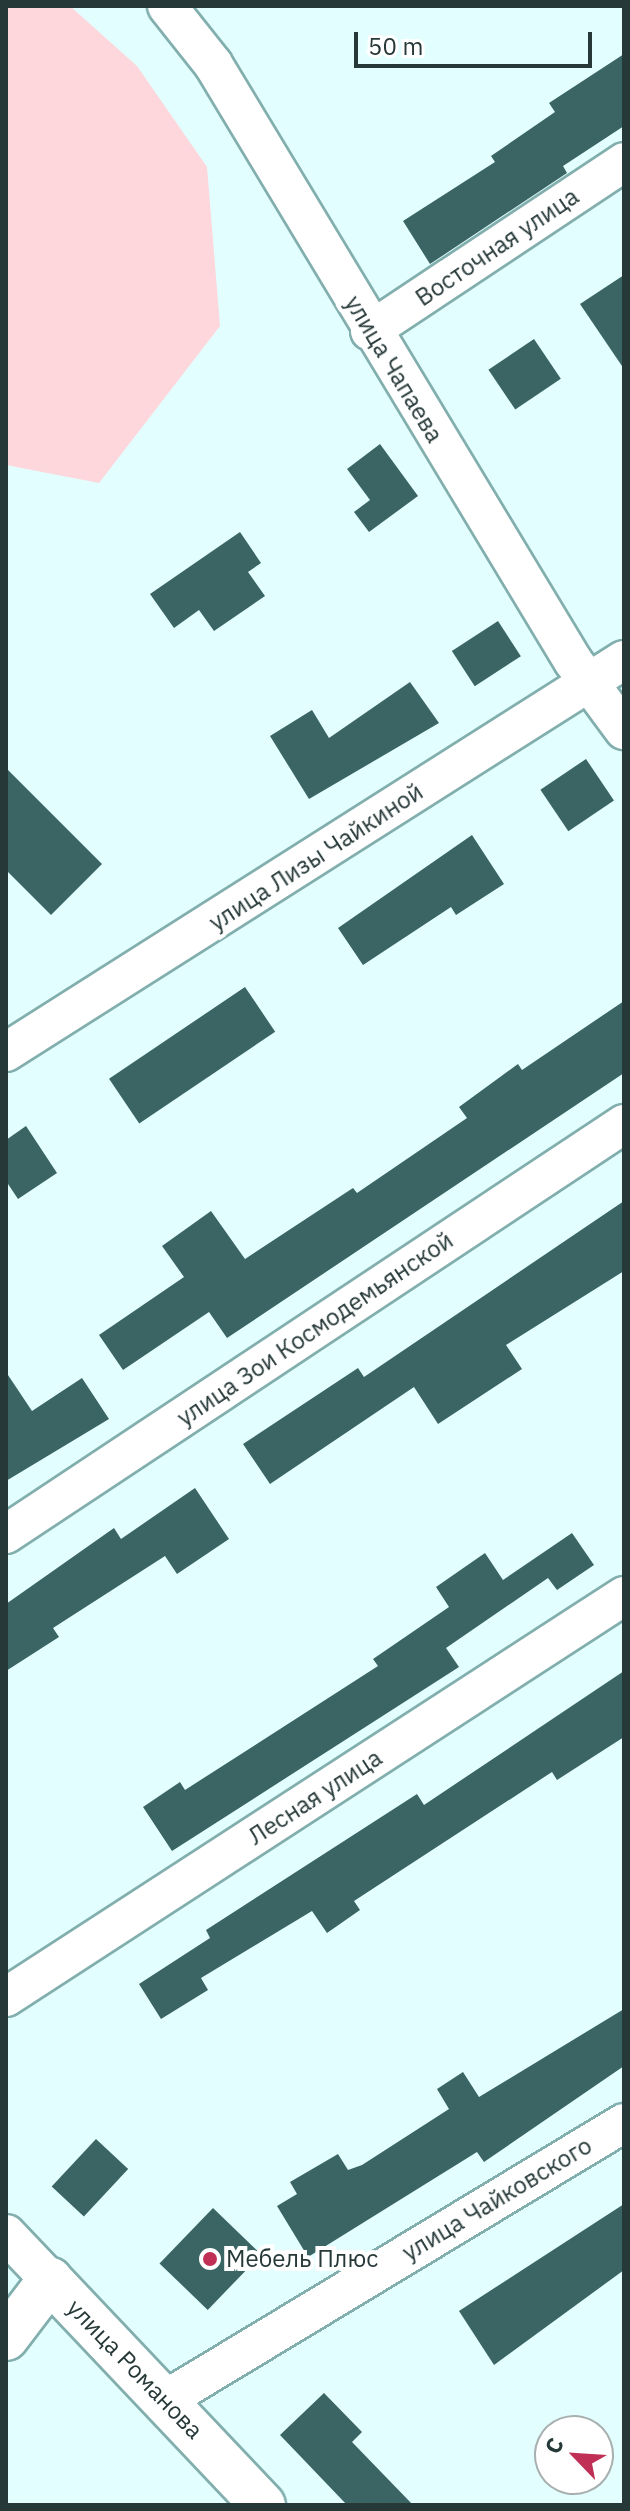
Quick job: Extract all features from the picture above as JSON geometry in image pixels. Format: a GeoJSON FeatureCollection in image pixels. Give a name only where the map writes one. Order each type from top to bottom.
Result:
{"type":"FeatureCollection","features":[{"type":"Feature","properties":{"kind":"street","name":"улица Чапаева"},"geometry":{"type":"LineString","coordinates":[[167,6],[213,64],[370,331],[587,683],[624,730]]}},
{"type":"Feature","properties":{"kind":"street","name":"Восточная улица"},"geometry":{"type":"LineString","coordinates":[[370,331],[624,162]]}},
{"type":"Feature","properties":{"kind":"street","name":"улица Лизы Чайкиной"},"geometry":{"type":"LineString","coordinates":[[6,1052],[624,660]]}},
{"type":"Feature","properties":{"kind":"street","name":"улица Зои Космодемьянской"},"geometry":{"type":"LineString","coordinates":[[6,1534],[624,1124]]}},
{"type":"Feature","properties":{"kind":"street","name":"Лесная улица"},"geometry":{"type":"LineString","coordinates":[[6,1997],[624,1596]]}},
{"type":"Feature","properties":{"kind":"street","name":"улица Чайковского"},"geometry":{"type":"LineString","coordinates":[[165,2400],[624,2123]]}},
{"type":"Feature","properties":{"kind":"street","name":"улица Романова"},"geometry":{"type":"LineString","coordinates":[[6,2234],[263,2505]]}},
{"type":"Feature","properties":{"kind":"street"},"geometry":{"type":"LineString","coordinates":[[6,2338],[50,2280]]}},
{"type":"Feature","properties":{"kind":"shaded area"},"geometry":{"type":"Polygon","coordinates":[[[6,6],[70,6],[137,66],[207,167],[220,326],[99,483],[6,465],[6,6]]]}},
{"type":"Feature","properties":{"kind":"building"},"geometry":{"type":"Polygon","coordinates":[[[624,54],[624,126],[563,166],[567,173],[430,264],[403,221],[495,162],[491,156],[555,112],[549,103],[624,54]]]}},
{"type":"Feature","properties":{"kind":"building"},"geometry":{"type":"Polygon","coordinates":[[[624,275],[624,369],[580,304],[624,275]]]}},
{"type":"Feature","properties":{"kind":"building"},"geometry":{"type":"Polygon","coordinates":[[[534,339],[561,379],[515,410],[488,370],[534,339]]]}},
{"type":"Feature","properties":{"kind":"building"},"geometry":{"type":"Polygon","coordinates":[[[380,444],[418,496],[369,532],[354,512],[370,500],[347,469],[380,444]]]}},
{"type":"Feature","properties":{"kind":"building"},"geometry":{"type":"Polygon","coordinates":[[[240,532],[261,563],[248,572],[265,596],[214,631],[199,610],[174,628],[150,594],[240,532]]]}},
{"type":"Feature","properties":{"kind":"building"},"geometry":{"type":"Polygon","coordinates":[[[498,621],[521,656],[475,686],[452,651],[498,621]]]}},
{"type":"Feature","properties":{"kind":"building"},"geometry":{"type":"Polygon","coordinates":[[[410,682],[439,723],[309,799],[270,736],[312,710],[329,738],[410,682]]]}},
{"type":"Feature","properties":{"kind":"building"},"geometry":{"type":"Polygon","coordinates":[[[586,759],[614,800],[568,831],[540,790],[586,759]]]}},
{"type":"Feature","properties":{"kind":"building"},"geometry":{"type":"Polygon","coordinates":[[[6,768],[102,864],[51,915],[6,870],[6,768]]]}},
{"type":"Feature","properties":{"kind":"building"},"geometry":{"type":"Polygon","coordinates":[[[472,835],[504,884],[456,915],[451,907],[363,965],[338,928],[472,835]]]}},
{"type":"Feature","properties":{"kind":"building"},"geometry":{"type":"Polygon","coordinates":[[[245,987],[275,1032],[139,1123],[109,1079],[245,987]]]}},
{"type":"Feature","properties":{"kind":"building"},"geometry":{"type":"Polygon","coordinates":[[[624,1001],[624,1073],[227,1338],[209,1312],[123,1370],[99,1335],[184,1277],[162,1246],[211,1211],[245,1259],[353,1188],[357,1193],[467,1118],[459,1107],[518,1064],[522,1070],[624,1001]]]}},
{"type":"Feature","properties":{"kind":"building"},"geometry":{"type":"Polygon","coordinates":[[[26,1126],[57,1173],[18,1199],[6,1181],[6,1140],[26,1126]]]}},
{"type":"Feature","properties":{"kind":"building"},"geometry":{"type":"Polygon","coordinates":[[[624,1201],[624,1271],[506,1345],[522,1369],[438,1424],[414,1387],[270,1484],[243,1444],[358,1368],[364,1377],[624,1201]]]}},
{"type":"Feature","properties":{"kind":"building"},"geometry":{"type":"Polygon","coordinates":[[[6,1372],[32,1411],[82,1378],[109,1419],[6,1481],[6,1372]]]}},
{"type":"Feature","properties":{"kind":"building"},"geometry":{"type":"Polygon","coordinates":[[[195,1488],[229,1539],[177,1574],[165,1556],[53,1628],[59,1637],[6,1671],[6,1604],[114,1528],[121,1539],[195,1488]]]}},
{"type":"Feature","properties":{"kind":"building"},"geometry":{"type":"Polygon","coordinates":[[[572,1533],[594,1565],[557,1590],[548,1578],[446,1648],[459,1667],[172,1851],[143,1807],[180,1782],[185,1790],[378,1666],[373,1659],[449,1607],[436,1587],[485,1553],[503,1580],[572,1533]]]}},
{"type":"Feature","properties":{"kind":"building"},"geometry":{"type":"Polygon","coordinates":[[[624,1671],[624,1737],[557,1780],[552,1772],[354,1901],[360,1910],[327,1933],[312,1911],[201,1978],[208,1990],[161,2019],[139,1984],[210,1938],[206,1930],[417,1794],[424,1805],[624,1671]]]}},
{"type":"Feature","properties":{"kind":"building"},"geometry":{"type":"Polygon","coordinates":[[[624,2009],[624,2066],[484,2162],[477,2152],[308,2257],[277,2206],[297,2194],[290,2182],[338,2154],[348,2170],[362,2165],[449,2109],[437,2089],[463,2072],[479,2097],[624,2009]]]}},
{"type":"Feature","properties":{"kind":"building"},"geometry":{"type":"Polygon","coordinates":[[[96,2139],[128,2169],[84,2217],[52,2187],[96,2139]]]}},
{"type":"Feature","properties":{"kind":"building"},"geometry":{"type":"Polygon","coordinates":[[[624,2204],[624,2270],[494,2365],[459,2311],[624,2204]]]}},
{"type":"Feature","properties":{"kind":"building","name":"Мебель Плюс"},"geometry":{"type":"Polygon","coordinates":[[[213,2208],[261,2255],[208,2310],[160,2263],[213,2208]]]}},
{"type":"Feature","properties":{"kind":"building"},"geometry":{"type":"Polygon","coordinates":[[[324,2393],[362,2432],[352,2442],[413,2505],[347,2505],[280,2435],[324,2393]]]}},
{"type":"Feature","properties":{"kind":"place","name":"Мебель Плюс"},"geometry":{"type":"Point","coordinates":[210,2259]}}]}
